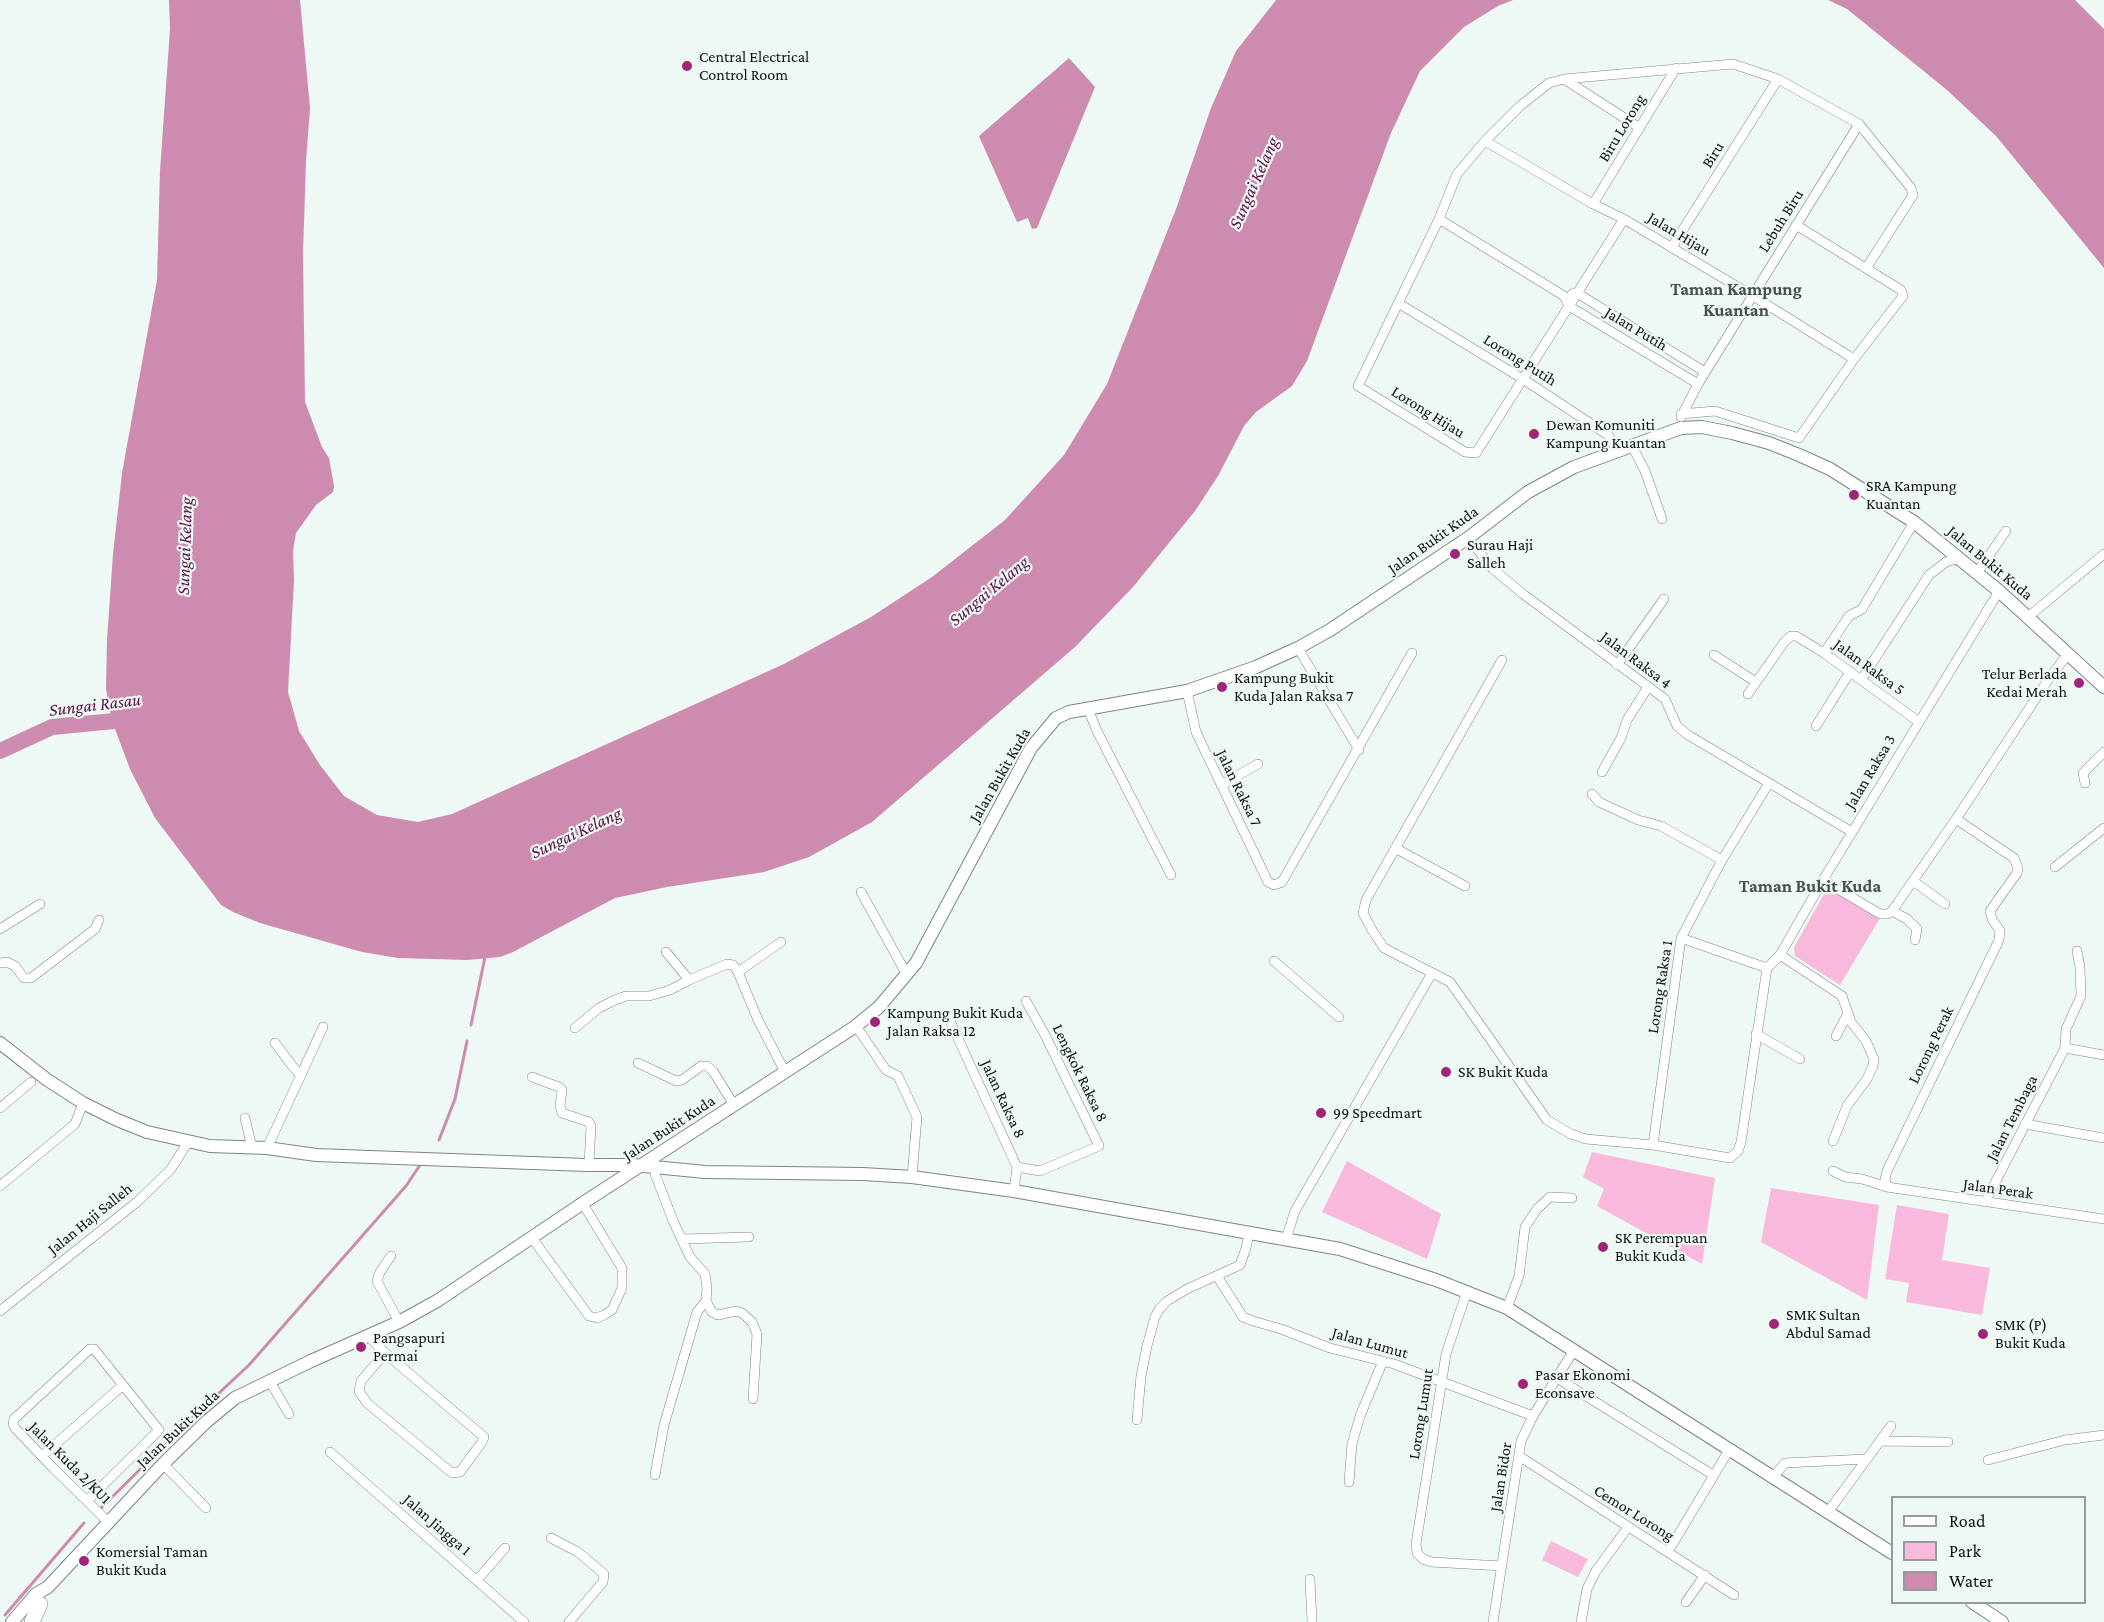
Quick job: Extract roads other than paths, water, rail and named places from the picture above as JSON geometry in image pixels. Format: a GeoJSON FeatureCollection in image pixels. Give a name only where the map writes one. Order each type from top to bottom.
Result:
{"type":"FeatureCollection","features":[{"type":"Feature","properties":{"kind":"main road"},"geometry":{"type":"LineString","coordinates":[[32,1622],[40,1604]]}},
{"type":"Feature","properties":{"kind":"street"},"geometry":{"type":"LineString","coordinates":[[1398,303],[1439,219],[1457,174],[1485,141],[1520,106],[1549,83],[1564,79],[1676,68],[1733,64],[1779,79],[1859,124],[1913,192],[1912,198],[1867,267]]}},
{"type":"Feature","properties":{"kind":"street","name":"Biru Lorong"},"geometry":{"type":"LineString","coordinates":[[1593,204],[1676,68]]}},
{"type":"Feature","properties":{"kind":"street"},"geometry":{"type":"LineString","coordinates":[[1564,79],[1640,128]]}},
{"type":"Feature","properties":{"kind":"street","name":"Biru"},"geometry":{"type":"LineString","coordinates":[[1672,247],[1779,79]]}},
{"type":"Feature","properties":{"kind":"street","name":"Lebuh Biru"},"geometry":{"type":"LineString","coordinates":[[1681,428],[1681,414],[1698,384],[1859,124]]}},
{"type":"Feature","properties":{"kind":"street","name":"Jalan Hijau"},"geometry":{"type":"LineString","coordinates":[[1485,141],[1672,247],[1854,359]]}},
{"type":"Feature","properties":{"kind":"street"},"geometry":{"type":"LineString","coordinates":[[1439,219],[1564,296],[1569,306]]}},
{"type":"Feature","properties":{"kind":"street"},"geometry":{"type":"LineString","coordinates":[[1523,379],[1624,219]]}},
{"type":"Feature","properties":{"kind":"street"},"geometry":{"type":"LineString","coordinates":[[1681,414],[1715,411],[1799,438],[1854,359],[1903,296],[1902,290],[1796,225]]}},
{"type":"Feature","properties":{"kind":"street"},"geometry":{"type":"LineString","coordinates":[[1564,296],[1577,293]]}},
{"type":"Feature","properties":{"kind":"street","name":"Jalan Putih"},"geometry":{"type":"LineString","coordinates":[[1577,293],[1706,372]]}},
{"type":"Feature","properties":{"kind":"street","name":"Lorong Putih"},"geometry":{"type":"LineString","coordinates":[[1398,303],[1523,379],[1608,435],[1618,451]]}},
{"type":"Feature","properties":{"kind":"street","name":"Lorong Hijau"},"geometry":{"type":"LineString","coordinates":[[1398,303],[1358,387],[1465,452],[1476,453],[1523,379]]}},
{"type":"Feature","properties":{"kind":"street","name":"Jalan Putih"},"geometry":{"type":"LineString","coordinates":[[1569,306],[1698,384]]}},
{"type":"Feature","properties":{"kind":"street","name":"Jalan Bukit Kuda"},"geometry":{"type":"LineString","coordinates":[[12,1622],[36,1594],[48,1587],[163,1464],[206,1422],[235,1398],[269,1380],[399,1322],[437,1301],[856,1026],[879,1007],[907,975],[921,954],[1032,748],[1056,718],[1069,712],[1088,708],[1187,691],[1256,667],[1298,648],[1330,630],[1468,538],[1528,492],[1574,467],[1681,428],[1702,427],[1769,443],[1830,469],[1914,522],[1999,591],[2104,687]]}},
{"type":"Feature","properties":{"kind":"street"},"geometry":{"type":"LineString","coordinates":[[1632,446],[1645,471],[1662,519]]}},
{"type":"Feature","properties":{"kind":"street"},"geometry":{"type":"LineString","coordinates":[[1824,653],[1849,616],[1862,609],[1914,522]]}},
{"type":"Feature","properties":{"kind":"street"},"geometry":{"type":"LineString","coordinates":[[1977,573],[2006,531]]}},
{"type":"Feature","properties":{"kind":"street","name":"Jalan Raksa 4"},"geometry":{"type":"LineString","coordinates":[[1468,538],[1493,569],[1522,594],[1665,699],[1677,726],[1688,735],[1852,832]]}},
{"type":"Feature","properties":{"kind":"street"},"geometry":{"type":"LineString","coordinates":[[2028,617],[2104,554]]}},
{"type":"Feature","properties":{"kind":"street"},"geometry":{"type":"LineString","coordinates":[[1861,680],[1929,575],[1946,562],[1959,558]]}},
{"type":"Feature","properties":{"kind":"street","name":"Jalan Raksa 3"},"geometry":{"type":"LineString","coordinates":[[1767,968],[1780,955],[1918,722],[1999,591]]}},
{"type":"Feature","properties":{"kind":"street"},"geometry":{"type":"LineString","coordinates":[[1617,665],[1664,598]]}},
{"type":"Feature","properties":{"kind":"street","name":"Jalan Raksa 5"},"geometry":{"type":"LineString","coordinates":[[1756,682],[1785,641],[1791,636],[1801,637],[1918,722]]}},
{"type":"Feature","properties":{"kind":"street"},"geometry":{"type":"LineString","coordinates":[[1298,648],[1359,750]]}},
{"type":"Feature","properties":{"kind":"street"},"geometry":{"type":"LineString","coordinates":[[1359,750],[1412,653]]}},
{"type":"Feature","properties":{"kind":"street"},"geometry":{"type":"LineString","coordinates":[[1714,654],[1756,682],[1748,694]]}},
{"type":"Feature","properties":{"kind":"street"},"geometry":{"type":"LineString","coordinates":[[1823,880],[1880,914],[1892,911],[2050,676],[2068,654]]}},
{"type":"Feature","properties":{"kind":"street"},"geometry":{"type":"LineString","coordinates":[[1502,660],[1366,900],[1363,913],[1372,930],[1384,948],[1450,982],[1547,1120],[1571,1134],[1586,1138],[1653,1145],[1725,1158],[1733,1156],[1741,1142],[1767,968],[1681,938]]}},
{"type":"Feature","properties":{"kind":"street"},"geometry":{"type":"LineString","coordinates":[[1816,726],[1850,672]]}},
{"type":"Feature","properties":{"kind":"street"},"geometry":{"type":"LineString","coordinates":[[1602,772],[1621,738],[1627,720],[1648,687]]}},
{"type":"Feature","properties":{"kind":"street","name":"Jalan Raksa 7"},"geometry":{"type":"LineString","coordinates":[[1187,691],[1196,732],[1268,882],[1274,885],[1282,882],[1329,797],[1359,750]]}},
{"type":"Feature","properties":{"kind":"street"},"geometry":{"type":"LineString","coordinates":[[1088,708],[1097,731],[1171,875]]}},
{"type":"Feature","properties":{"kind":"street"},"geometry":{"type":"LineString","coordinates":[[2085,783],[2083,773],[2104,752]]}},
{"type":"Feature","properties":{"kind":"street"},"geometry":{"type":"LineString","coordinates":[[1221,785],[1258,764]]}},
{"type":"Feature","properties":{"kind":"street","name":"Lorong Raksa 1"},"geometry":{"type":"LineString","coordinates":[[1653,1145],[1681,938],[1722,860],[1769,783]]}},
{"type":"Feature","properties":{"kind":"street"},"geometry":{"type":"LineString","coordinates":[[1592,794],[1599,802],[1638,820],[1661,826],[1722,860]]}},
{"type":"Feature","properties":{"kind":"street","name":"Lorong Perak"},"geometry":{"type":"LineString","coordinates":[[1887,1187],[1884,1179],[1887,1171],[1999,940],[2000,931],[1989,917],[1990,911],[2017,873],[2018,862],[1956,819]]}},
{"type":"Feature","properties":{"kind":"street"},"geometry":{"type":"LineString","coordinates":[[2055,867],[2104,828]]}},
{"type":"Feature","properties":{"kind":"street"},"geometry":{"type":"LineString","coordinates":[[1395,848],[1465,886]]}},
{"type":"Feature","properties":{"kind":"street"},"geometry":{"type":"LineString","coordinates":[[1913,881],[1945,904]]}},
{"type":"Feature","properties":{"kind":"street"},"geometry":{"type":"LineString","coordinates":[[861,892],[907,975]]}},
{"type":"Feature","properties":{"kind":"street"},"geometry":{"type":"LineString","coordinates":[[0,929],[40,904]]}},
{"type":"Feature","properties":{"kind":"street"},"geometry":{"type":"LineString","coordinates":[[1892,911],[1917,929],[1915,940]]}},
{"type":"Feature","properties":{"kind":"street"},"geometry":{"type":"LineString","coordinates":[[0,963],[7,962],[15,966],[24,978],[31,978],[95,929],[99,920]]}},
{"type":"Feature","properties":{"kind":"street"},"geometry":{"type":"LineString","coordinates":[[738,972],[781,942]]}},
{"type":"Feature","properties":{"kind":"street","name":"Jalan Tembaga"},"geometry":{"type":"LineString","coordinates":[[1985,1202],[2066,1048],[2066,1029],[2082,996],[2077,951]]}},
{"type":"Feature","properties":{"kind":"street"},"geometry":{"type":"LineString","coordinates":[[666,952],[689,980]]}},
{"type":"Feature","properties":{"kind":"street"},"geometry":{"type":"LineString","coordinates":[[1780,955],[1842,996],[1856,1030],[1866,1041],[1874,1059],[1867,1079],[1847,1106],[1833,1141]]}},
{"type":"Feature","properties":{"kind":"street"},"geometry":{"type":"LineString","coordinates":[[1274,961],[1339,1017]]}},
{"type":"Feature","properties":{"kind":"street"},"geometry":{"type":"LineString","coordinates":[[575,1028],[599,1008],[615,999],[626,996],[649,996],[670,990],[727,964],[733,965],[785,1072]]}},
{"type":"Feature","properties":{"kind":"street"},"geometry":{"type":"LineString","coordinates":[[1286,1239],[1295,1211],[1432,973]]}},
{"type":"Feature","properties":{"kind":"street","name":"Lengkok Raksa 8"},"geometry":{"type":"LineString","coordinates":[[1017,1167],[1041,1171],[1099,1146],[1026,1001]]}},
{"type":"Feature","properties":{"kind":"street"},"geometry":{"type":"LineString","coordinates":[[1836,1036],[1848,1013]]}},
{"type":"Feature","properties":{"kind":"street","name":"Jalan Raksa 8"},"geometry":{"type":"LineString","coordinates":[[951,1023],[1017,1167]]}},
{"type":"Feature","properties":{"kind":"street"},"geometry":{"type":"LineString","coordinates":[[856,1026],[886,1070],[898,1076],[917,1116],[912,1177]]}},
{"type":"Feature","properties":{"kind":"street"},"geometry":{"type":"LineString","coordinates":[[267,1148],[323,1027]]}},
{"type":"Feature","properties":{"kind":"street"},"geometry":{"type":"LineString","coordinates":[[1756,1034],[1800,1059]]}},
{"type":"Feature","properties":{"kind":"street"},"geometry":{"type":"LineString","coordinates":[[275,1042],[292,1067],[301,1075]]}},
{"type":"Feature","properties":{"kind":"street"},"geometry":{"type":"LineString","coordinates":[[0,1043],[46,1079],[84,1103],[147,1132],[188,1142],[227,1148],[267,1148],[316,1155],[590,1165],[700,1172]]}},
{"type":"Feature","properties":{"kind":"street"},"geometry":{"type":"LineString","coordinates":[[2066,1048],[2104,1055]]}},
{"type":"Feature","properties":{"kind":"street"},"geometry":{"type":"LineString","coordinates":[[638,1063],[676,1082],[701,1066],[707,1066],[713,1071],[734,1105]]}},
{"type":"Feature","properties":{"kind":"street"},"geometry":{"type":"LineString","coordinates":[[532,1077],[560,1087],[562,1113],[589,1122],[591,1126],[590,1165]]}},
{"type":"Feature","properties":{"kind":"street"},"geometry":{"type":"LineString","coordinates":[[0,1108],[30,1082]]}},
{"type":"Feature","properties":{"kind":"street"},"geometry":{"type":"LineString","coordinates":[[0,1186],[75,1124],[84,1103]]}},
{"type":"Feature","properties":{"kind":"street"},"geometry":{"type":"LineString","coordinates":[[245,1118],[252,1148]]}},
{"type":"Feature","properties":{"kind":"street"},"geometry":{"type":"LineString","coordinates":[[2025,1124],[2104,1138]]}},
{"type":"Feature","properties":{"kind":"street","name":"Jalan Haji Salleh"},"geometry":{"type":"LineString","coordinates":[[0,1311],[137,1202],[171,1169],[188,1142]]}},
{"type":"Feature","properties":{"kind":"street"},"geometry":{"type":"LineString","coordinates":[[669,1148],[667,1160],[671,1165],[684,1170]]}},
{"type":"Feature","properties":{"kind":"street"},"geometry":{"type":"LineString","coordinates":[[590,1165],[608,1176],[609,1182],[599,1193]]}},
{"type":"Feature","properties":{"kind":"street"},"geometry":{"type":"LineString","coordinates":[[1014,1191],[1017,1167]]}},
{"type":"Feature","properties":{"kind":"street"},"geometry":{"type":"LineString","coordinates":[[637,1169],[655,1174],[700,1172],[863,1174],[912,1177],[1014,1191],[1340,1250],[1467,1292],[1507,1308],[1884,1548]]}},
{"type":"Feature","properties":{"kind":"street","name":"Jalan Perak"},"geometry":{"type":"LineString","coordinates":[[1833,1171],[1845,1178],[1862,1179],[1887,1187],[2104,1220]]}},
{"type":"Feature","properties":{"kind":"street"},"geometry":{"type":"LineString","coordinates":[[655,1174],[690,1257],[705,1274],[706,1301],[712,1312],[718,1315],[742,1312],[752,1322],[757,1334],[753,1399]]}},
{"type":"Feature","properties":{"kind":"street"},"geometry":{"type":"LineString","coordinates":[[1507,1308],[1519,1276],[1525,1227],[1537,1209],[1550,1197],[1572,1198]]}},
{"type":"Feature","properties":{"kind":"street"},"geometry":{"type":"LineString","coordinates":[[532,1238],[589,1316],[597,1317],[612,1310],[622,1288],[622,1268],[583,1204]]}},
{"type":"Feature","properties":{"kind":"street"},"geometry":{"type":"LineString","coordinates":[[1137,1420],[1138,1399],[1147,1346],[1155,1317],[1160,1308],[1187,1289],[1240,1265],[1249,1234]]}},
{"type":"Feature","properties":{"kind":"street"},"geometry":{"type":"LineString","coordinates":[[682,1239],[749,1237]]}},
{"type":"Feature","properties":{"kind":"street"},"geometry":{"type":"LineString","coordinates":[[391,1256],[377,1281],[399,1322]]}},
{"type":"Feature","properties":{"kind":"street","name":"Jalan Lumut"},"geometry":{"type":"LineString","coordinates":[[1217,1276],[1243,1317],[1330,1348],[1383,1360],[1533,1416]]}},
{"type":"Feature","properties":{"kind":"street","name":"Lorong Lumut"},"geometry":{"type":"LineString","coordinates":[[1467,1292],[1449,1342],[1416,1553],[1431,1562],[1502,1566]]}},
{"type":"Feature","properties":{"kind":"street"},"geometry":{"type":"LineString","coordinates":[[655,1475],[664,1425],[697,1311],[706,1301]]}},
{"type":"Feature","properties":{"kind":"street"},"geometry":{"type":"LineString","coordinates":[[368,1336],[484,1437],[460,1472],[452,1473],[367,1403],[358,1391],[361,1381],[386,1353]]}},
{"type":"Feature","properties":{"kind":"street","name":"Jalan Kuda 2/KU1"},"geometry":{"type":"LineString","coordinates":[[108,1522],[13,1424],[14,1419],[90,1349],[94,1349],[123,1385]]}},
{"type":"Feature","properties":{"kind":"street","name":"Jalan Bidor"},"geometry":{"type":"LineString","coordinates":[[1493,1622],[1521,1441],[1533,1416],[1574,1350]]}},
{"type":"Feature","properties":{"kind":"street"},"geometry":{"type":"LineString","coordinates":[[1350,1482],[1352,1444],[1360,1416],[1383,1360]]}},
{"type":"Feature","properties":{"kind":"street"},"geometry":{"type":"LineString","coordinates":[[1557,1378],[1713,1475]]}},
{"type":"Feature","properties":{"kind":"street"},"geometry":{"type":"LineString","coordinates":[[269,1380],[289,1414]]}},
{"type":"Feature","properties":{"kind":"street"},"geometry":{"type":"LineString","coordinates":[[42,1456],[123,1385],[158,1428],[158,1432],[87,1501]]}},
{"type":"Feature","properties":{"kind":"street"},"geometry":{"type":"LineString","coordinates":[[1828,1512],[1891,1426]]}},
{"type":"Feature","properties":{"kind":"street"},"geometry":{"type":"LineString","coordinates":[[1988,1460],[2065,1440],[2104,1435]]}},
{"type":"Feature","properties":{"kind":"street"},"geometry":{"type":"LineString","coordinates":[[1880,1441],[1948,1442]]}},
{"type":"Feature","properties":{"kind":"street"},"geometry":{"type":"LineString","coordinates":[[1668,1552],[1729,1450]]}},
{"type":"Feature","properties":{"kind":"street","name":"Jalan Jingga 1"},"geometry":{"type":"LineString","coordinates":[[330,1452],[524,1622]]}},
{"type":"Feature","properties":{"kind":"street","name":"Cemor Lorong"},"geometry":{"type":"LineString","coordinates":[[1519,1456],[1734,1594]]}},
{"type":"Feature","properties":{"kind":"street"},"geometry":{"type":"LineString","coordinates":[[1773,1477],[1785,1463],[1866,1459]]}},
{"type":"Feature","properties":{"kind":"street"},"geometry":{"type":"LineString","coordinates":[[163,1464],[206,1508]]}},
{"type":"Feature","properties":{"kind":"street"},"geometry":{"type":"LineString","coordinates":[[1581,1622],[1587,1589],[1596,1571],[1628,1527]]}},
{"type":"Feature","properties":{"kind":"street"},"geometry":{"type":"LineString","coordinates":[[551,1538],[578,1552],[604,1574],[603,1582],[569,1622]]}},
{"type":"Feature","properties":{"kind":"street"},"geometry":{"type":"LineString","coordinates":[[477,1580],[505,1548]]}},
{"type":"Feature","properties":{"kind":"street"},"geometry":{"type":"LineString","coordinates":[[1686,1602],[1704,1575]]}},
{"type":"Feature","properties":{"kind":"street"},"geometry":{"type":"LineString","coordinates":[[1310,1579],[1312,1622]]}},
{"type":"Feature","properties":{"kind":"street","name":"Jalan Bukit Kuda"},"geometry":{"type":"LineString","coordinates":[[25,1622],[40,1604],[48,1587]]}},
{"type":"Feature","properties":{"kind":"street"},"geometry":{"type":"LineString","coordinates":[[1975,1604],[2002,1622]]}},
{"type":"Feature","properties":{"kind":"water","name":"Sungai Kelang"},"geometry":{"type":"Polygon","coordinates":[[[169,0],[300,0],[310,108],[303,254],[305,402],[322,447],[329,458],[334,486],[333,492],[316,505],[296,533],[293,551],[294,580],[288,692],[299,731],[320,765],[344,796],[377,815],[418,822],[452,814],[784,664],[871,617],[932,577],[1005,520],[1064,455],[1107,384],[1176,209],[1211,108],[1236,51],[1276,0],[1513,0],[1498,6],[1464,27],[1420,71],[1391,133],[1307,361],[1292,386],[1256,412],[1244,426],[1218,476],[1195,511],[1133,587],[1075,647],[872,822],[809,857],[764,872],[667,887],[615,898],[513,952],[500,957],[467,960],[398,958],[362,952],[260,923],[221,905],[155,818],[130,769],[112,721],[106,689],[113,554],[122,473],[157,280],[160,171],[170,29],[169,0]]]}},
{"type":"Feature","properties":{"kind":"water"},"geometry":{"type":"Polygon","coordinates":[[[1828,0],[2075,0],[2104,29],[2104,268],[1996,136],[1947,90],[1847,9],[1828,0]]]}},
{"type":"Feature","properties":{"kind":"water"},"geometry":{"type":"Polygon","coordinates":[[[1069,58],[1095,87],[1037,228],[1032,229],[1028,218],[1017,222],[979,136],[1069,58]]]}},
{"type":"Feature","properties":{"kind":"waterway","name":"Sungai Rasau"},"geometry":{"type":"LineString","coordinates":[[0,751],[52,727],[135,719]]}},
{"type":"Feature","properties":{"kind":"waterway"},"geometry":{"type":"LineString","coordinates":[[471,1025],[485,957]]}},
{"type":"Feature","properties":{"kind":"waterway"},"geometry":{"type":"LineString","coordinates":[[439,1140],[455,1099],[467,1041]]}},
{"type":"Feature","properties":{"kind":"waterway"},"geometry":{"type":"LineString","coordinates":[[204,1407],[249,1365],[406,1186],[420,1165]]}},
{"type":"Feature","properties":{"kind":"waterway"},"geometry":{"type":"LineString","coordinates":[[99,1510],[193,1417]]}},
{"type":"Feature","properties":{"kind":"waterway"},"geometry":{"type":"LineString","coordinates":[[5,1615],[84,1523]]}},
{"type":"Feature","properties":{"kind":"place","name":"Central Electrical Control Room"},"geometry":{"type":"Point","coordinates":[687,66]}},
{"type":"Feature","properties":{"kind":"place","name":"Dewan Komuniti Kampung Kuantan"},"geometry":{"type":"Point","coordinates":[1534,434]}},
{"type":"Feature","properties":{"kind":"place","name":"SRA Kampung Kuantan"},"geometry":{"type":"Point","coordinates":[1854,495]}},
{"type":"Feature","properties":{"kind":"place","name":"Surau Haji Salleh"},"geometry":{"type":"Point","coordinates":[1455,554]}},
{"type":"Feature","properties":{"kind":"place","name":"Telur Berlada Kedai Merah"},"geometry":{"type":"Point","coordinates":[2079,683]}},
{"type":"Feature","properties":{"kind":"place","name":"Kampung Bukit Kuda Jalan Raksa 7"},"geometry":{"type":"Point","coordinates":[1222,687]}},
{"type":"Feature","properties":{"kind":"place","name":"Kampung Bukit Kuda Jalan Raksa 12"},"geometry":{"type":"Point","coordinates":[875,1022]}},
{"type":"Feature","properties":{"kind":"place","name":"SK Bukit Kuda"},"geometry":{"type":"Point","coordinates":[1446,1072]}},
{"type":"Feature","properties":{"kind":"place","name":"99 Speedmart"},"geometry":{"type":"Point","coordinates":[1321,1113]}},
{"type":"Feature","properties":{"kind":"place","name":"SK Perempuan Bukit Kuda"},"geometry":{"type":"Point","coordinates":[1603,1247]}},
{"type":"Feature","properties":{"kind":"place","name":"SMK Sultan Abdul Samad"},"geometry":{"type":"Point","coordinates":[1774,1324]}},
{"type":"Feature","properties":{"kind":"place","name":"SMK (P) Bukit Kuda"},"geometry":{"type":"Point","coordinates":[1983,1334]}},
{"type":"Feature","properties":{"kind":"place","name":"Pangsapuri Permai"},"geometry":{"type":"Point","coordinates":[361,1347]}},
{"type":"Feature","properties":{"kind":"place","name":"Pasar Ekonomi Econsave"},"geometry":{"type":"Point","coordinates":[1523,1384]}},
{"type":"Feature","properties":{"kind":"place","name":"Komersial Taman Bukit Kuda"},"geometry":{"type":"Point","coordinates":[84,1561]}},
{"type":"Feature","properties":{"kind":"district","name":"Taman Kampung Kuantan"},"geometry":{"type":"Point","coordinates":[1736,299]}},
{"type":"Feature","properties":{"kind":"district","name":"Taman Bukit Kuda"},"geometry":{"type":"Point","coordinates":[1810,886]}}]}
